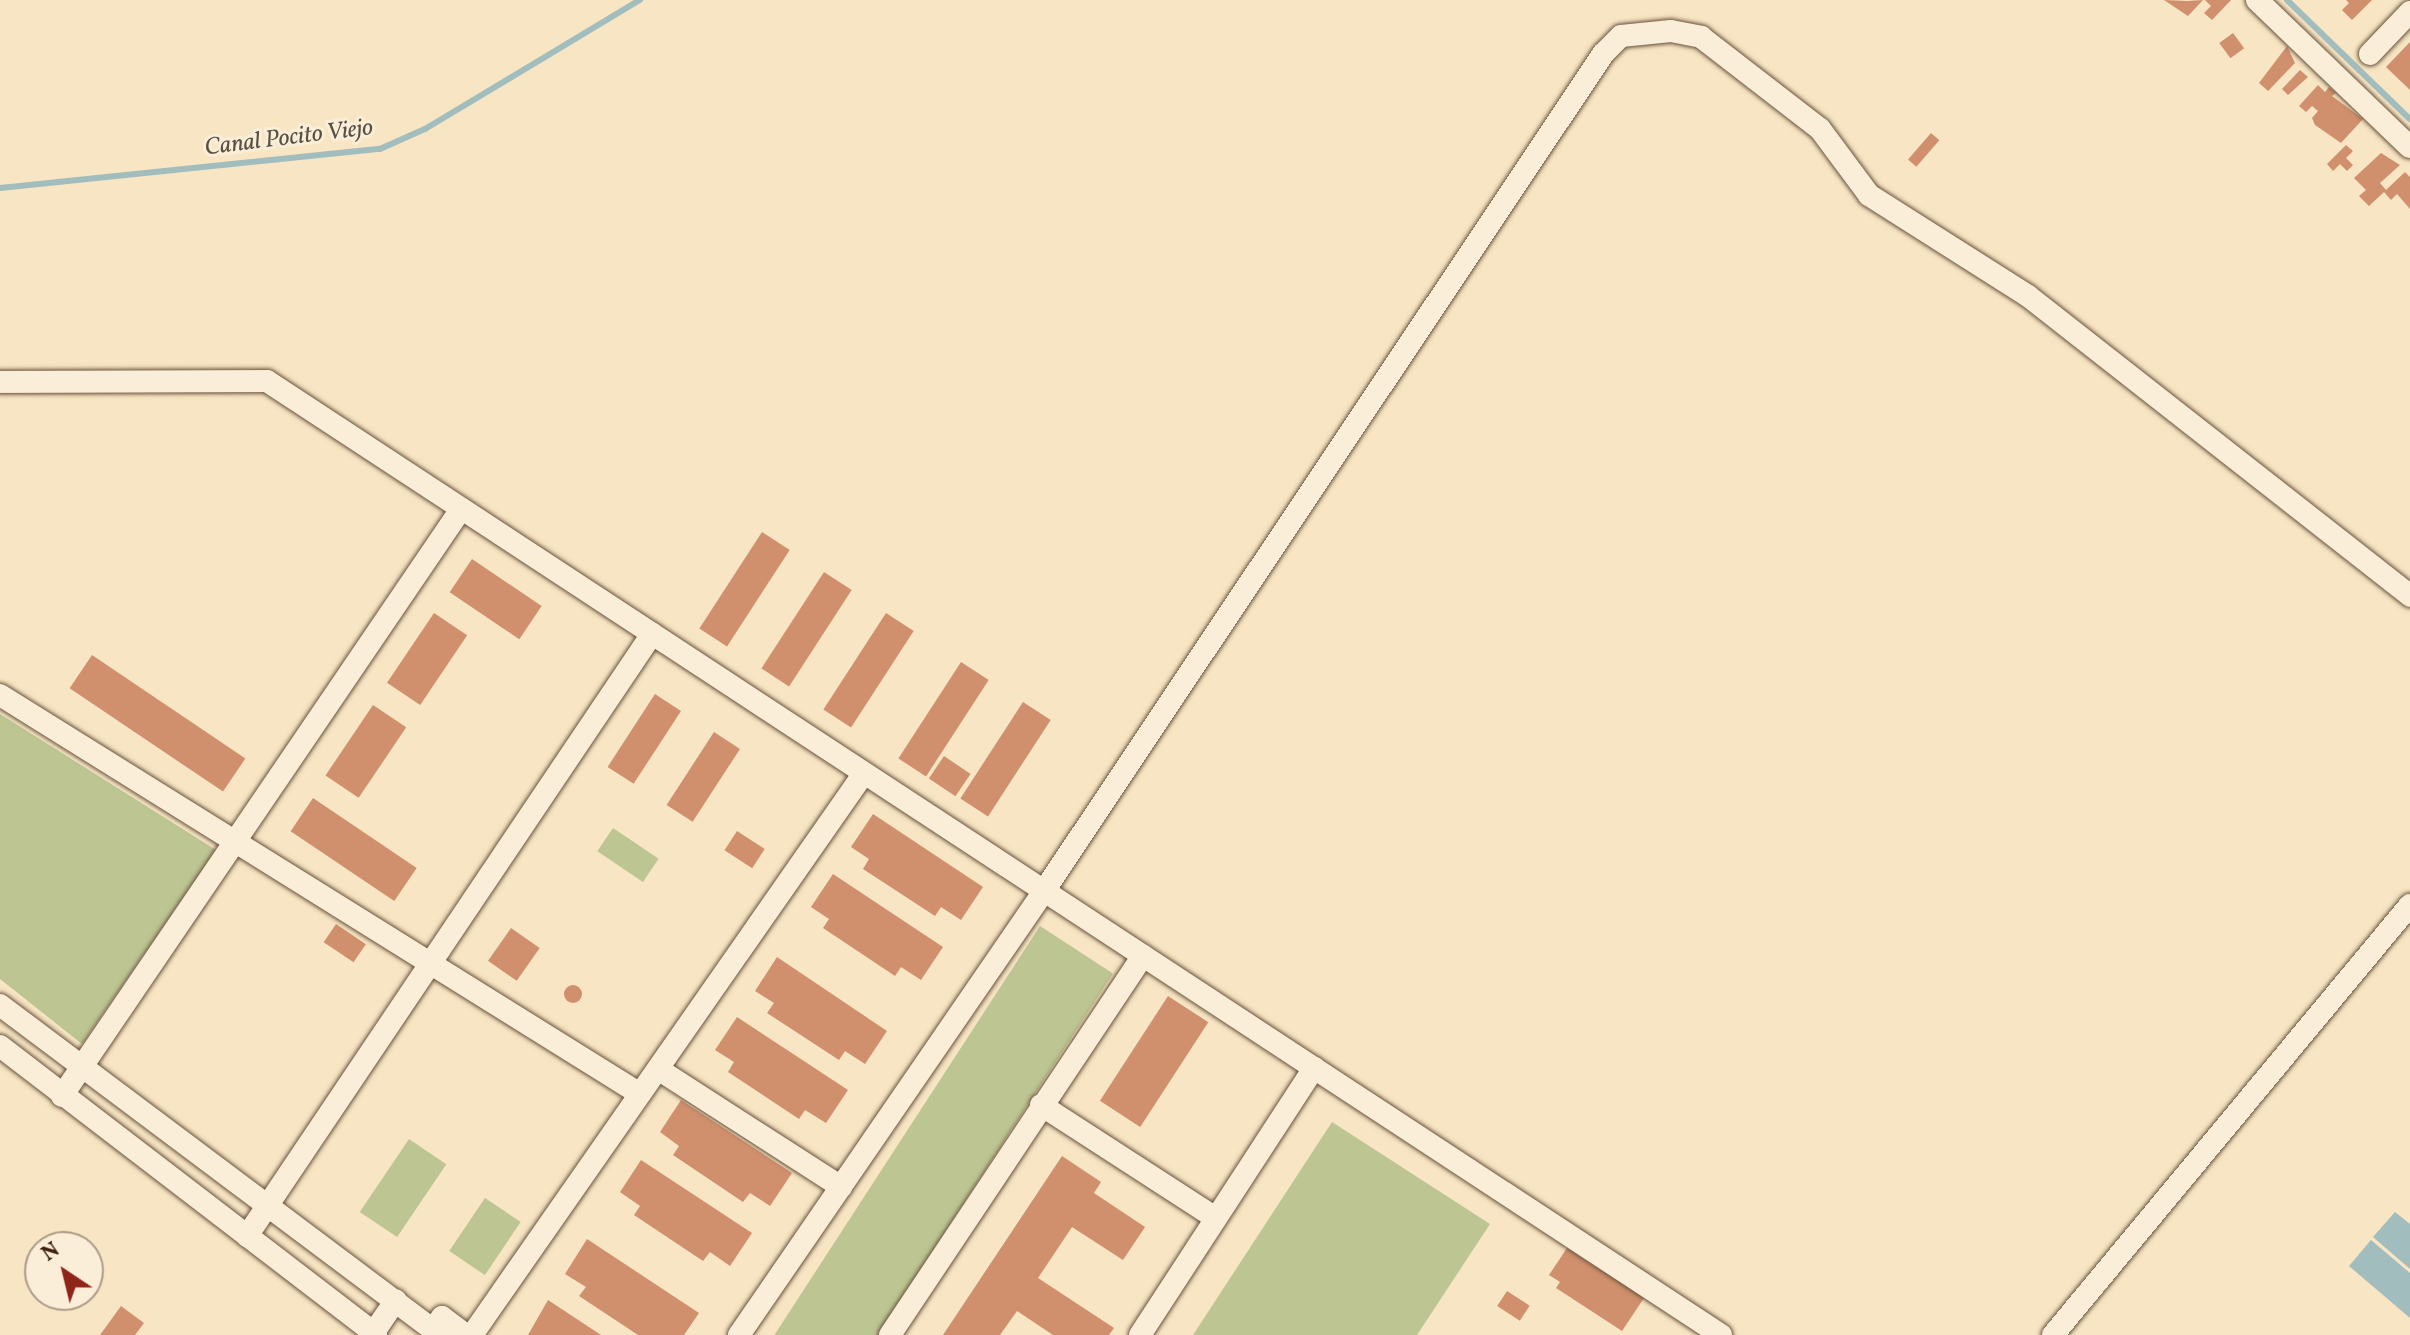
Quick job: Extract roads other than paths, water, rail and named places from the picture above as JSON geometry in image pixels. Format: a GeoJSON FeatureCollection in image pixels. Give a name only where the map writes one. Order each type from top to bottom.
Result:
{"type":"FeatureCollection","features":[{"type":"Feature","properties":{"kind":"street"},"geometry":{"type":"LineString","coordinates":[[2257,0],[2410,147]]}},
{"type":"Feature","properties":{"kind":"street"},"geometry":{"type":"LineString","coordinates":[[2370,54],[2410,12]]}},
{"type":"Feature","properties":{"kind":"street"},"geometry":{"type":"LineString","coordinates":[[739,1335],[1044,891],[1594,67],[1621,36],[1671,31],[1701,37],[1820,129],[1869,195],[2028,296],[2410,596]]}},
{"type":"Feature","properties":{"kind":"street"},"geometry":{"type":"LineString","coordinates":[[0,382],[267,381],[1721,1335]]}},
{"type":"Feature","properties":{"kind":"street"},"geometry":{"type":"LineString","coordinates":[[62,1096],[461,509]]}},
{"type":"Feature","properties":{"kind":"street"},"geometry":{"type":"LineString","coordinates":[[247,1236],[652,634]]}},
{"type":"Feature","properties":{"kind":"street"},"geometry":{"type":"LineString","coordinates":[[0,695],[640,1094]]}},
{"type":"Feature","properties":{"kind":"street"},"geometry":{"type":"LineString","coordinates":[[472,1335],[864,773]]}},
{"type":"Feature","properties":{"kind":"street"},"geometry":{"type":"LineString","coordinates":[[2053,1335],[2410,905]]}},
{"type":"Feature","properties":{"kind":"street"},"geometry":{"type":"LineString","coordinates":[[890,1335],[1143,956]]}},
{"type":"Feature","properties":{"kind":"street"},"geometry":{"type":"LineString","coordinates":[[0,1005],[436,1332],[442,1317],[466,1335]]}},
{"type":"Feature","properties":{"kind":"street"},"geometry":{"type":"LineString","coordinates":[[0,1046],[374,1334],[396,1300]]}},
{"type":"Feature","properties":{"kind":"street"},"geometry":{"type":"LineString","coordinates":[[1140,1335],[1314,1068]]}},
{"type":"Feature","properties":{"kind":"street"},"geometry":{"type":"LineString","coordinates":[[658,1069],[841,1187]]}},
{"type":"Feature","properties":{"kind":"street"},"geometry":{"type":"LineString","coordinates":[[1041,1105],[1216,1218]]}},
{"type":"Feature","properties":{"kind":"water"},"geometry":{"type":"Polygon","coordinates":[[[2395,1212],[2410,1224],[2410,1269],[2373,1237],[2395,1212]]]}},
{"type":"Feature","properties":{"kind":"water"},"geometry":{"type":"Polygon","coordinates":[[[2371,1240],[2410,1273],[2410,1318],[2349,1266],[2371,1240]]]}},
{"type":"Feature","properties":{"kind":"waterway","name":"Canal Pocito Viejo"},"geometry":{"type":"LineString","coordinates":[[0,188],[380,149],[425,129],[640,0]]}},
{"type":"Feature","properties":{"kind":"waterway","name":"Canal Pocito Viejo"},"geometry":{"type":"LineString","coordinates":[[2287,0],[2410,119]]}}]}
